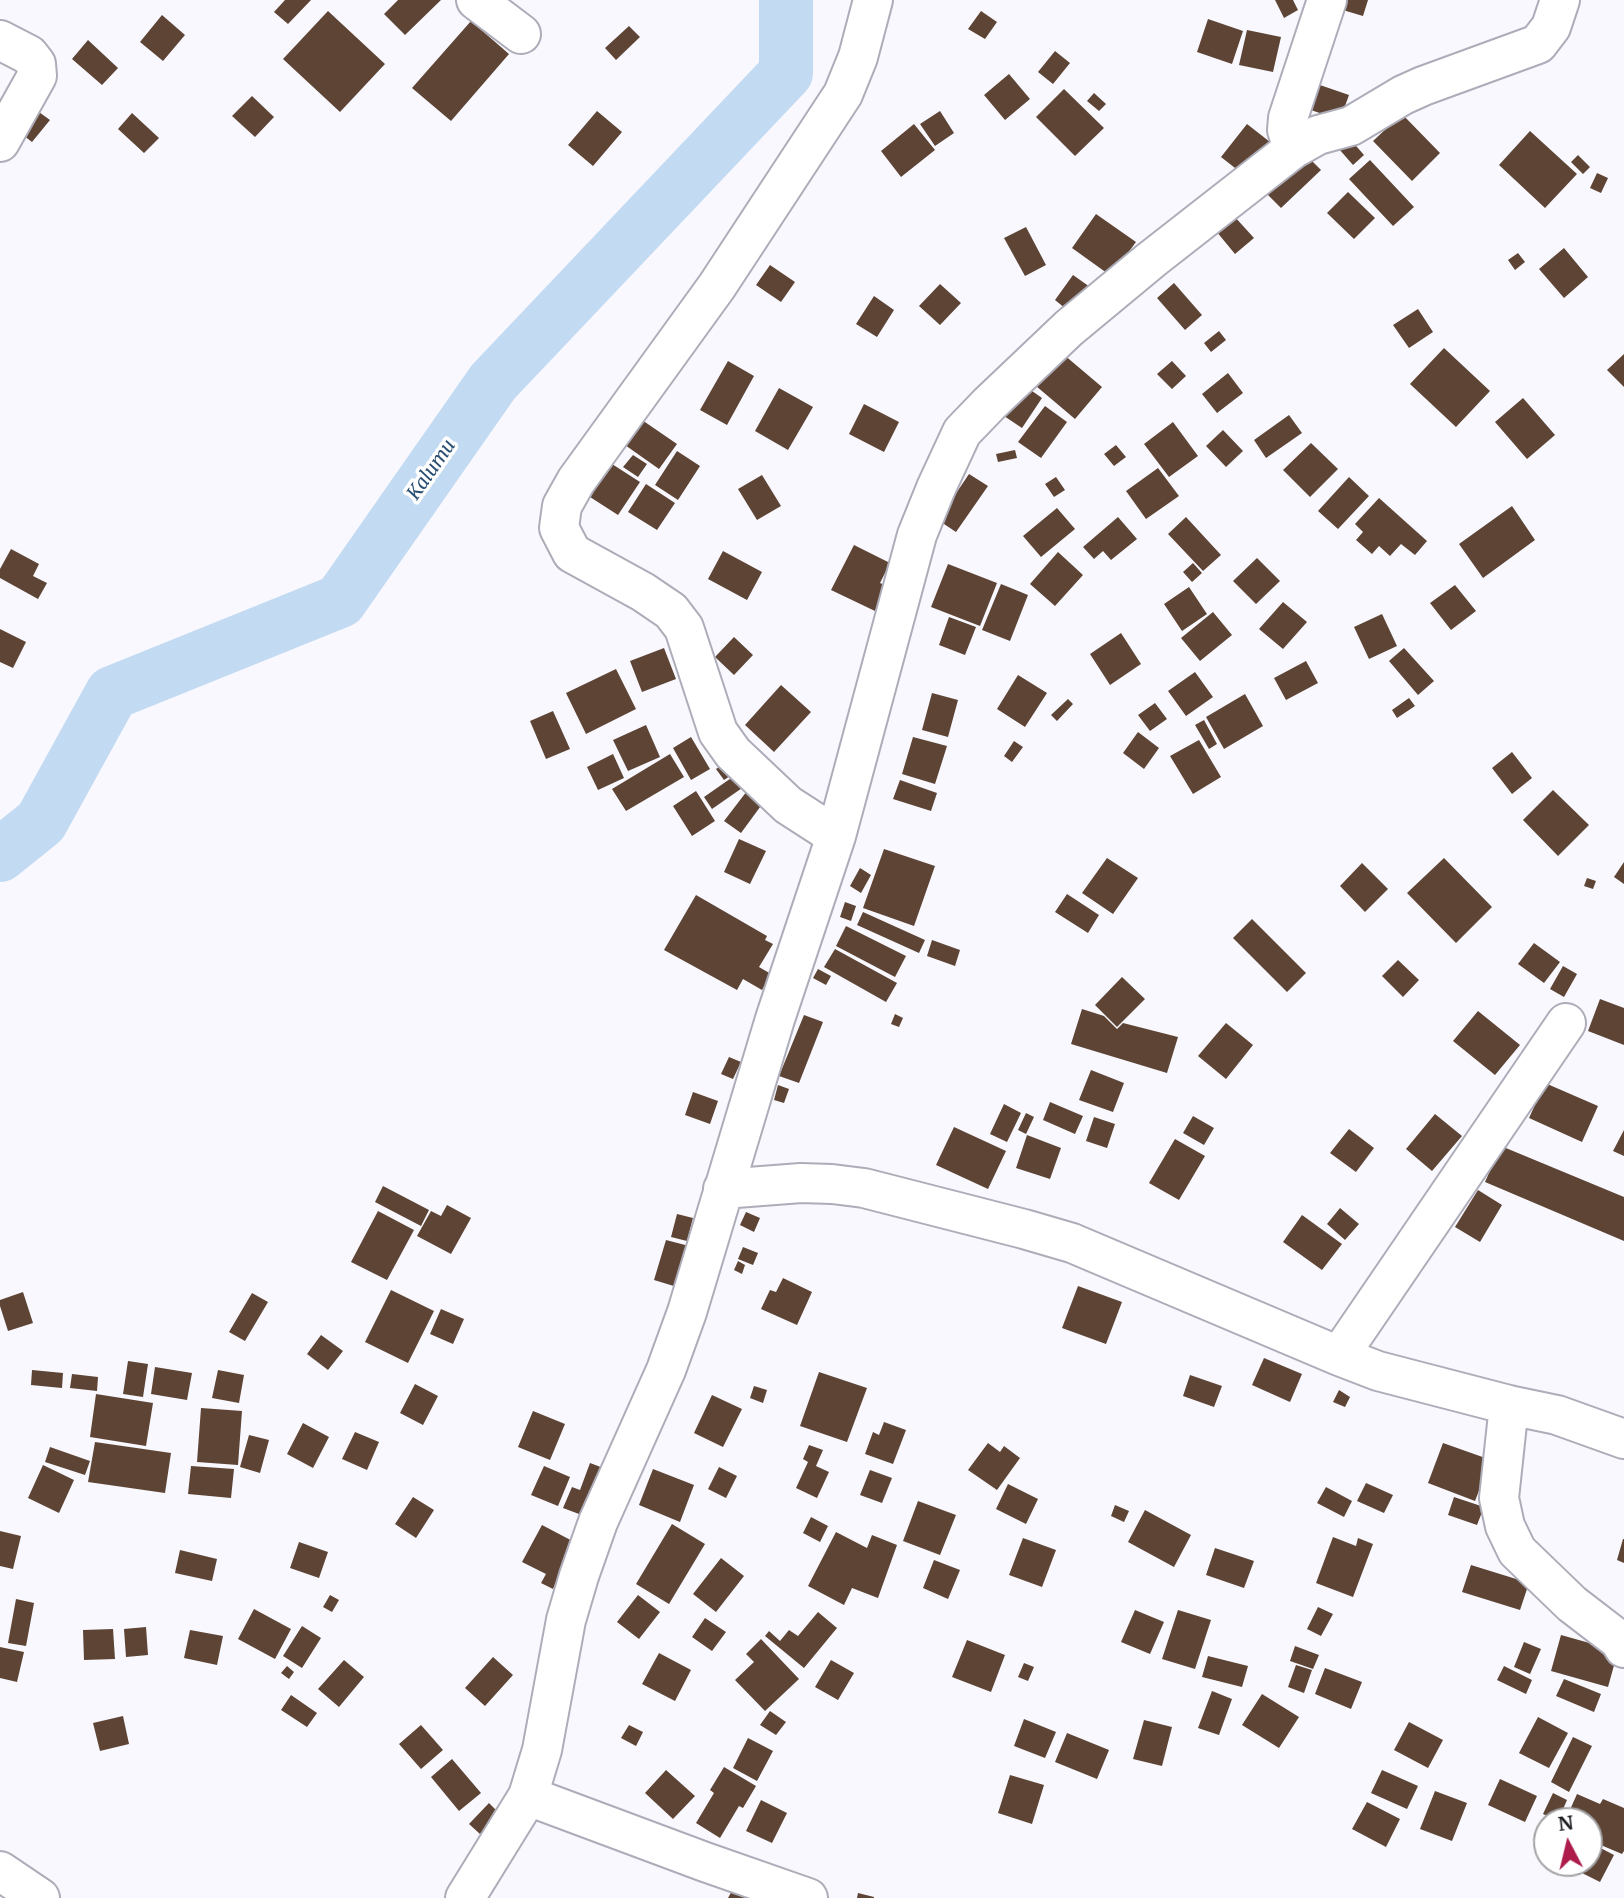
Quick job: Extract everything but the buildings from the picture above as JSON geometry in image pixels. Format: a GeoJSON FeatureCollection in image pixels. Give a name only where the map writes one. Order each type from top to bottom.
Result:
{"type":"FeatureCollection","features":[{"type":"Feature","properties":{"kind":"street"},"geometry":{"type":"LineString","coordinates":[[477,0],[521,34]]}},
{"type":"Feature","properties":{"kind":"street"},"geometry":{"type":"LineString","coordinates":[[836,836],[788,805],[733,753],[718,732],[684,628],[671,611],[643,592],[572,553],[559,528],[562,506],[576,481],[717,286],[843,94],[858,57],[873,0]]}},
{"type":"Feature","properties":{"kind":"street"},"geometry":{"type":"LineString","coordinates":[[1293,149],[1287,130],[1288,118],[1327,0]]}},
{"type":"Feature","properties":{"kind":"street"},"geometry":{"type":"LineString","coordinates":[[465,1898],[528,1796],[542,1749],[566,1620],[579,1576],[598,1522],[670,1359],[687,1312],[775,1019],[836,836],[917,535],[962,432],[1069,328],[1293,149],[1318,135],[1351,126],[1423,86],[1538,44],[1551,27],[1560,0]]}},
{"type":"Feature","properties":{"kind":"street"},"geometry":{"type":"LineString","coordinates":[[0,40],[29,55],[36,64],[37,76],[0,142]]}},
{"type":"Feature","properties":{"kind":"street"},"geometry":{"type":"LineString","coordinates":[[1339,1356],[1566,1023]]}},
{"type":"Feature","properties":{"kind":"street"},"geometry":{"type":"LineString","coordinates":[[723,1189],[801,1184],[864,1188],[1024,1229],[1072,1243],[1378,1371],[1557,1415],[1624,1439]]}},
{"type":"Feature","properties":{"kind":"street"},"geometry":{"type":"LineString","coordinates":[[1509,1405],[1499,1498],[1505,1525],[1517,1551],[1572,1604],[1619,1640],[1624,1648]]}},
{"type":"Feature","properties":{"kind":"street"},"geometry":{"type":"LineString","coordinates":[[528,1796],[808,1898]]}},
{"type":"Feature","properties":{"kind":"street"},"geometry":{"type":"LineString","coordinates":[[0,1871],[40,1898]]}},
{"type":"Feature","properties":{"kind":"waterway","name":"Kalumu"},"geometry":{"type":"LineString","coordinates":[[0,855],[41,822],[112,693],[340,601],[493,382],[786,73],[786,0]]}}]}
